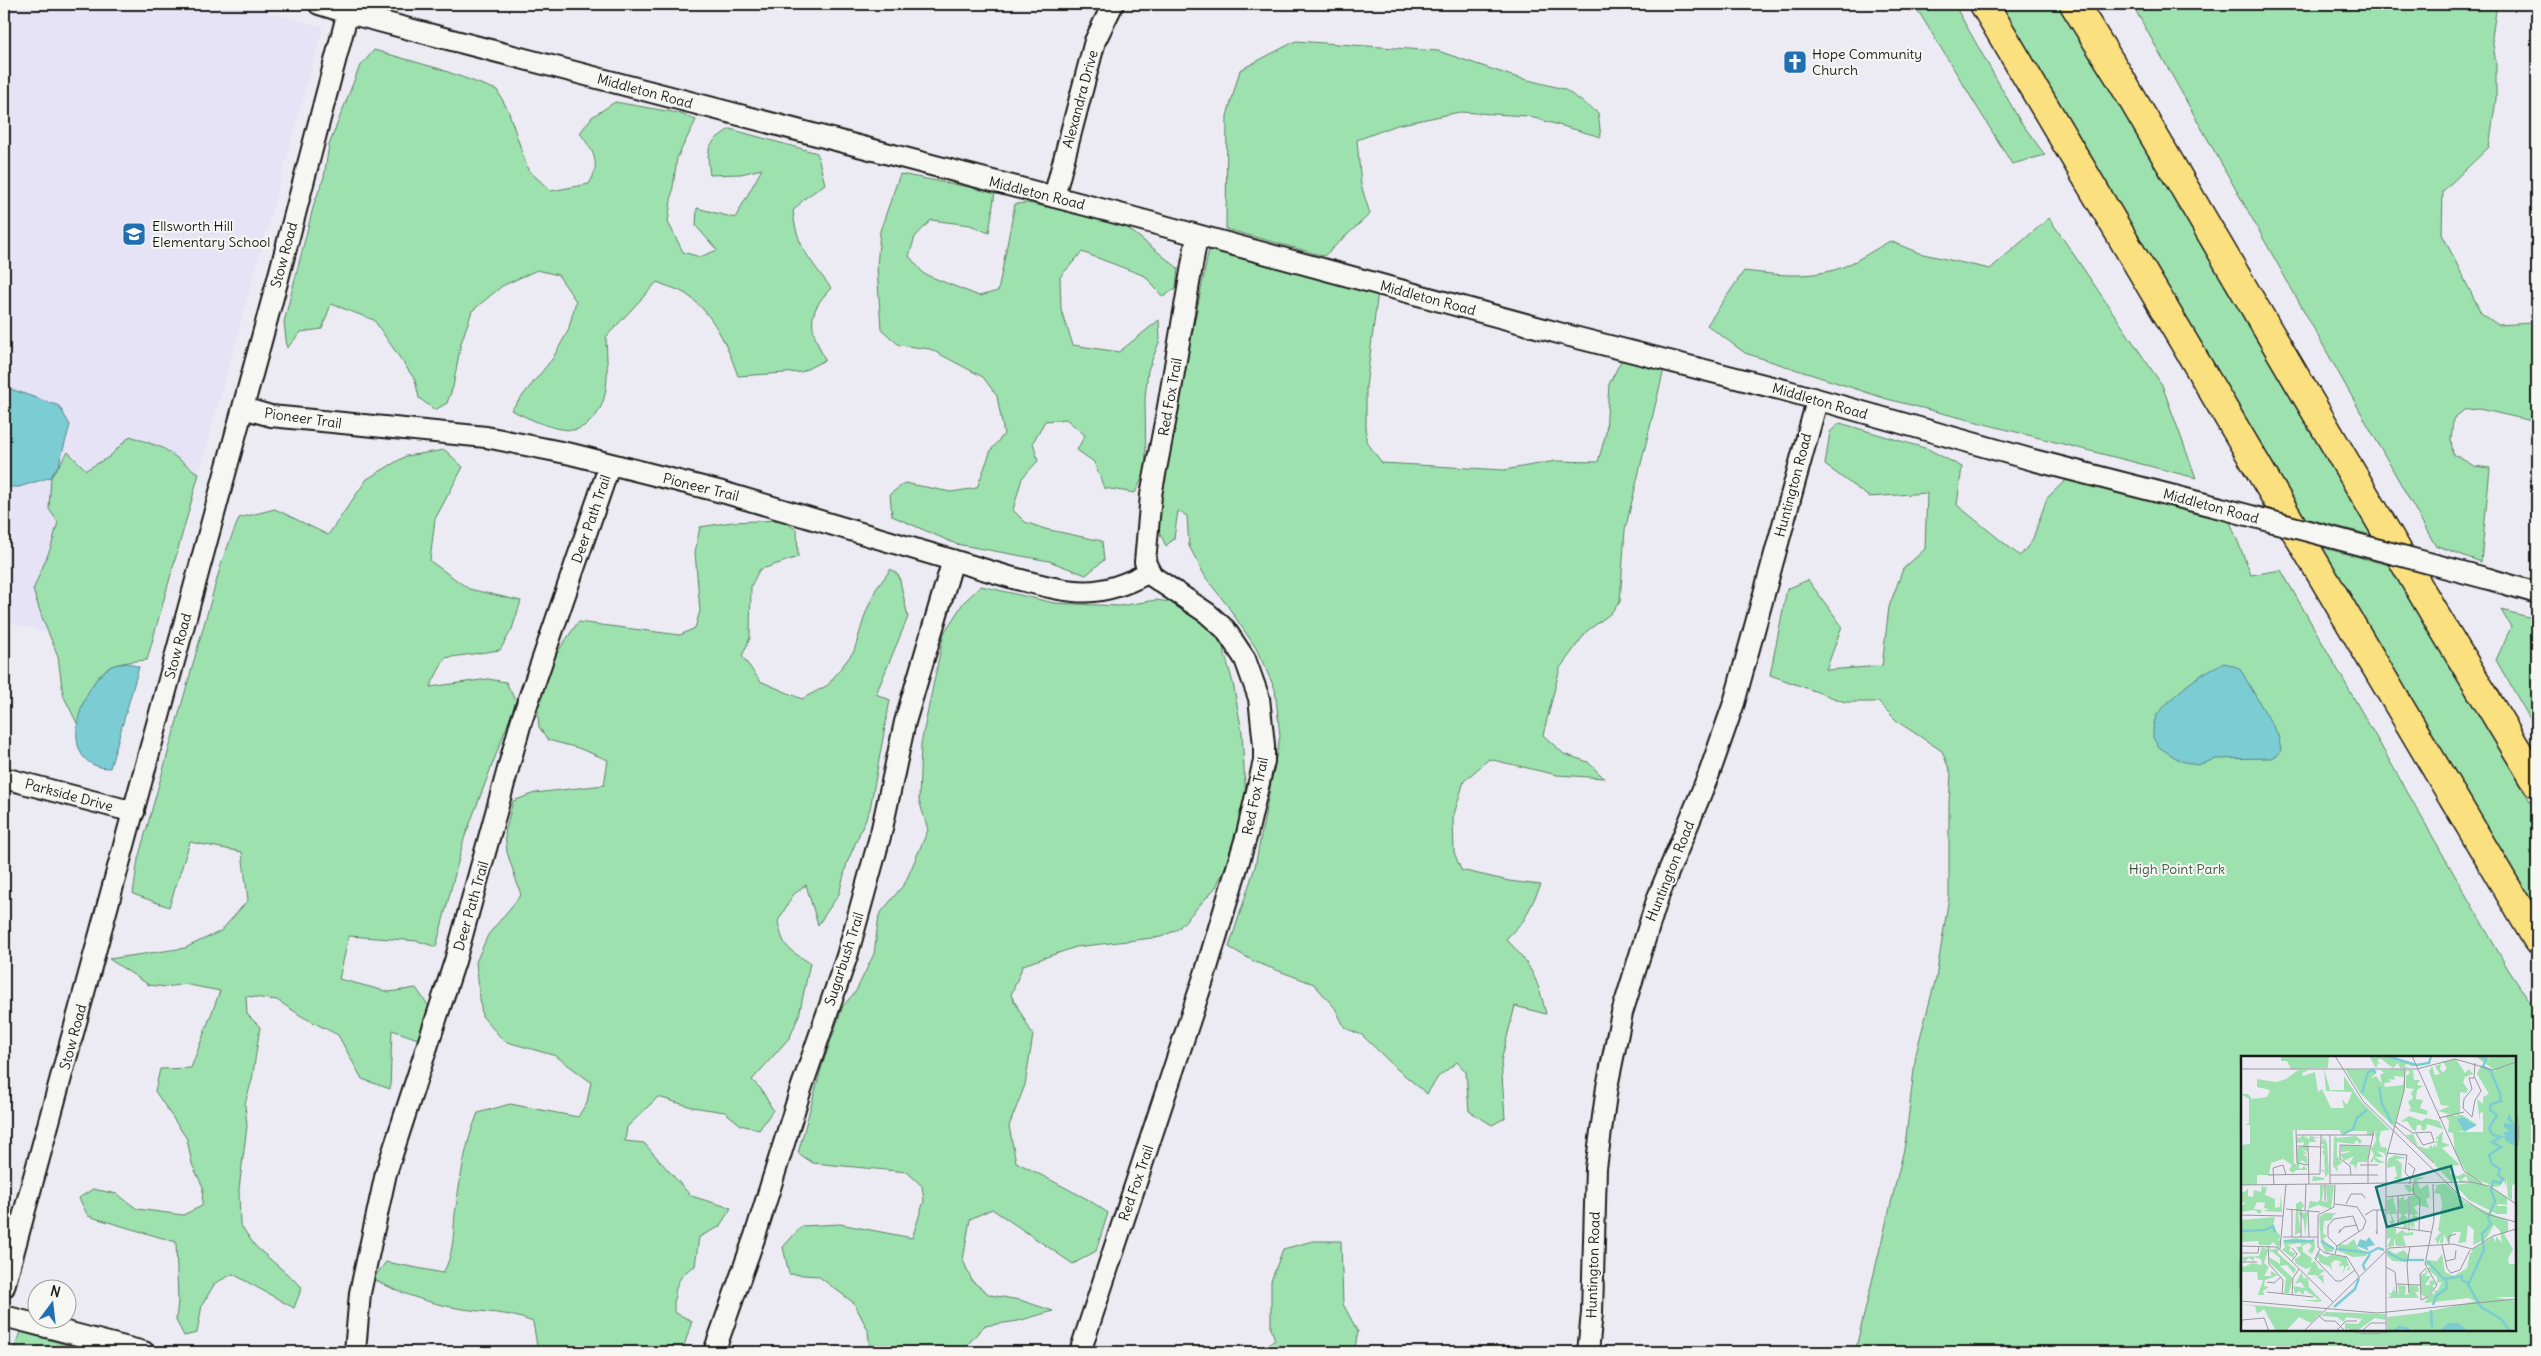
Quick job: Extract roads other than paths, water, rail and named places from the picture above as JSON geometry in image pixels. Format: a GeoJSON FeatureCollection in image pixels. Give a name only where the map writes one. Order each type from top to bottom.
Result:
{"type":"FeatureCollection","features":[{"type":"Feature","properties":{"kind":"highway"},"geometry":{"type":"LineString","coordinates":[[1984,4],[2537,939]]}},
{"type":"Feature","properties":{"kind":"highway"},"geometry":{"type":"LineString","coordinates":[[2074,4],[2117,73],[2424,597],[2537,784]]}},
{"type":"Feature","properties":{"kind":"street","name":"Middleton Road"},"geometry":{"type":"LineString","coordinates":[[319,4],[349,9],[1566,335],[1784,390],[1816,401],[2537,593]]}},
{"type":"Feature","properties":{"kind":"street","name":"Alexandra Drive"},"geometry":{"type":"LineString","coordinates":[[1054,197],[1095,41],[1113,4]]}},
{"type":"Feature","properties":{"kind":"street","name":"Stow Road"},"geometry":{"type":"LineString","coordinates":[[4,1287],[134,812],[349,9]]}},
{"type":"Feature","properties":{"kind":"street","name":"Red Fox Trail"},"geometry":{"type":"LineString","coordinates":[[1080,1352],[1206,971],[1247,834],[1264,761],[1259,698],[1245,659],[1225,629],[1207,613],[1149,572],[1145,562],[1151,495],[1197,236]]}},
{"type":"Feature","properties":{"kind":"street","name":"Huntington Road"},"geometry":{"type":"LineString","coordinates":[[1588,1352],[1592,1313],[1596,1168],[1607,1087],[1622,1013],[1658,897],[1710,774],[1734,703],[1816,401]]}},
{"type":"Feature","properties":{"kind":"street","name":"Pioneer Trail"},"geometry":{"type":"LineString","coordinates":[[243,408],[271,416],[486,437],[571,454],[722,492],[1055,588],[1092,593],[1115,588],[1149,572]]}},
{"type":"Feature","properties":{"kind":"street","name":"Deer Path Trail"},"geometry":{"type":"LineString","coordinates":[[355,1352],[360,1293],[386,1173],[453,970],[521,722],[610,464]]}},
{"type":"Feature","properties":{"kind":"street","name":"Sugarbush Trail"},"geometry":{"type":"LineString","coordinates":[[714,1352],[755,1236],[800,1092],[847,956],[881,835],[905,722],[953,560]]}},
{"type":"Feature","properties":{"kind":"street","name":"Parkside Drive"},"geometry":{"type":"LineString","coordinates":[[4,778],[134,812]]}},
{"type":"Feature","properties":{"kind":"street"},"geometry":{"type":"LineString","coordinates":[[4,1316],[144,1352]]}},
{"type":"Feature","properties":{"kind":"water"},"geometry":{"type":"Polygon","coordinates":[[[8,388],[59,406],[70,425],[59,464],[51,477],[19,487],[4,487],[4,392],[8,388]]]}},
{"type":"Feature","properties":{"kind":"water"},"geometry":{"type":"Polygon","coordinates":[[[127,663],[139,667],[110,768],[92,764],[82,754],[77,740],[82,705],[100,675],[112,666],[127,663]]]}},
{"type":"Feature","properties":{"kind":"water"},"geometry":{"type":"Polygon","coordinates":[[[2225,663],[2239,668],[2243,674],[2278,735],[2281,750],[2278,755],[2271,758],[2216,759],[2197,765],[2181,761],[2159,747],[2153,738],[2156,717],[2170,700],[2188,684],[2207,671],[2225,663]]]}},
{"type":"Feature","properties":{"kind":"place","name":"Hope Community Church"},"geometry":{"type":"Point","coordinates":[1795,62]}},
{"type":"Feature","properties":{"kind":"place","name":"Ellsworth Hill Elementary School"},"geometry":{"type":"Point","coordinates":[134,234]}},
{"type":"Feature","properties":{"kind":"park label","name":"High Point Park"},"geometry":{"type":"Point","coordinates":[2177,869]}}]}
